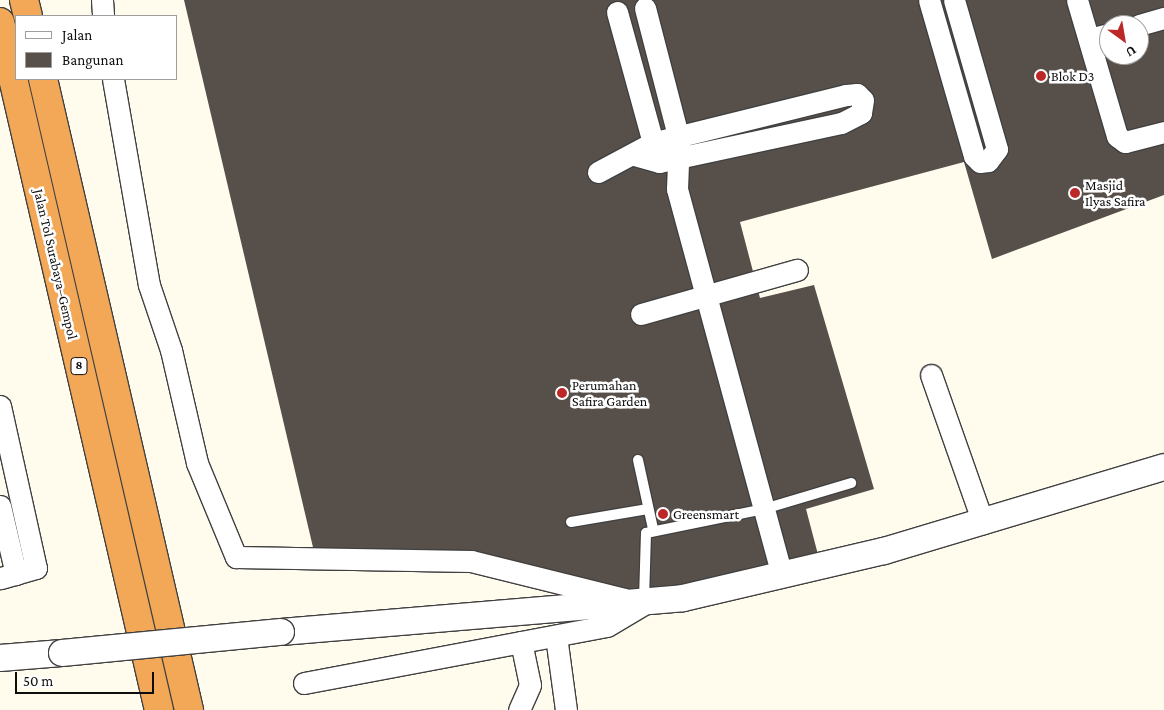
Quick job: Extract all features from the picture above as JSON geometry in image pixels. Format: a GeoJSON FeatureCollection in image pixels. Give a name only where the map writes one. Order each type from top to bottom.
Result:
{"type":"FeatureCollection","features":[{"type":"Feature","properties":{"kind":"highway"},"geometry":{"type":"LineString","coordinates":[[24,0],[28,15]]}},
{"type":"Feature","properties":{"kind":"highway","name":"Jalan Tol Surabaya–Gempol"},"geometry":{"type":"LineString","coordinates":[[0,22],[159,710]]}},
{"type":"Feature","properties":{"kind":"highway","name":"Jalan Tol Surabaya–Gempol"},"geometry":{"type":"LineString","coordinates":[[43,80],[189,710]]}},
{"type":"Feature","properties":{"kind":"street"},"geometry":{"type":"LineString","coordinates":[[102,0],[103,15]]}},
{"type":"Feature","properties":{"kind":"street"},"geometry":{"type":"LineString","coordinates":[[929,0],[974,156],[980,162],[988,161],[997,148],[954,0]]}},
{"type":"Feature","properties":{"kind":"street"},"geometry":{"type":"LineString","coordinates":[[1077,0],[1099,36]]}},
{"type":"Feature","properties":{"kind":"street"},"geometry":{"type":"LineString","coordinates":[[614,6],[637,14],[647,4]]}},
{"type":"Feature","properties":{"kind":"street"},"geometry":{"type":"LineString","coordinates":[[647,4],[680,148],[675,180],[705,297],[782,575]]}},
{"type":"Feature","properties":{"kind":"street"},"geometry":{"type":"LineString","coordinates":[[614,6],[648,153],[675,180]]}},
{"type":"Feature","properties":{"kind":"street"},"geometry":{"type":"LineString","coordinates":[[1149,22],[1164,18]]}},
{"type":"Feature","properties":{"kind":"street"},"geometry":{"type":"LineString","coordinates":[[1105,65],[1119,140],[1164,132]]}},
{"type":"Feature","properties":{"kind":"street"},"geometry":{"type":"LineString","coordinates":[[113,80],[149,285],[171,350],[197,463],[236,558],[471,561],[644,604]]}},
{"type":"Feature","properties":{"kind":"street"},"geometry":{"type":"LineString","coordinates":[[598,172],[648,153],[841,123],[861,114],[862,100],[857,94],[846,95],[680,148]]}},
{"type":"Feature","properties":{"kind":"street"},"geometry":{"type":"LineString","coordinates":[[641,314],[798,270]]}},
{"type":"Feature","properties":{"kind":"street"},"geometry":{"type":"LineString","coordinates":[[931,375],[983,523]]}},
{"type":"Feature","properties":{"kind":"street"},"geometry":{"type":"LineString","coordinates":[[0,406],[6,463],[36,568],[8,576],[0,506]]}},
{"type":"Feature","properties":{"kind":"street"},"geometry":{"type":"LineString","coordinates":[[0,658],[281,632],[644,604],[782,575],[983,523],[1164,467]]}},
{"type":"Feature","properties":{"kind":"street"},"geometry":{"type":"LineString","coordinates":[[304,683],[607,626],[644,604]]}},
{"type":"Feature","properties":{"kind":"street"},"geometry":{"type":"LineString","coordinates":[[556,636],[566,710]]}},
{"type":"Feature","properties":{"kind":"street"},"geometry":{"type":"LineString","coordinates":[[519,710],[530,685],[521,642]]}},
{"type":"Feature","properties":{"kind":"lane"},"geometry":{"type":"LineString","coordinates":[[638,460],[653,529]]}},
{"type":"Feature","properties":{"kind":"lane"},"geometry":{"type":"LineString","coordinates":[[644,604],[644,539],[653,529],[764,509],[851,483]]}},
{"type":"Feature","properties":{"kind":"lane"},"geometry":{"type":"LineString","coordinates":[[571,522],[648,509]]}},
{"type":"Feature","properties":{"kind":"building","name":"Perumahan Safira Garden"},"geometry":{"type":"Polygon","coordinates":[[[184,0],[1164,0],[1164,195],[992,259],[964,162],[740,222],[760,298],[814,285],[874,489],[806,509],[821,566],[644,604],[471,561],[316,560],[184,0]]]}},
{"type":"Feature","properties":{"kind":"place","name":"Blok D3"},"geometry":{"type":"Point","coordinates":[1041,76]}},
{"type":"Feature","properties":{"kind":"place","name":"Masjid Ilyas Safira"},"geometry":{"type":"Point","coordinates":[1075,193]}},
{"type":"Feature","properties":{"kind":"place","name":"Perumahan Safira Garden"},"geometry":{"type":"Point","coordinates":[562,393]}},
{"type":"Feature","properties":{"kind":"place","name":"Greensmart"},"geometry":{"type":"Point","coordinates":[663,514]}}]}
